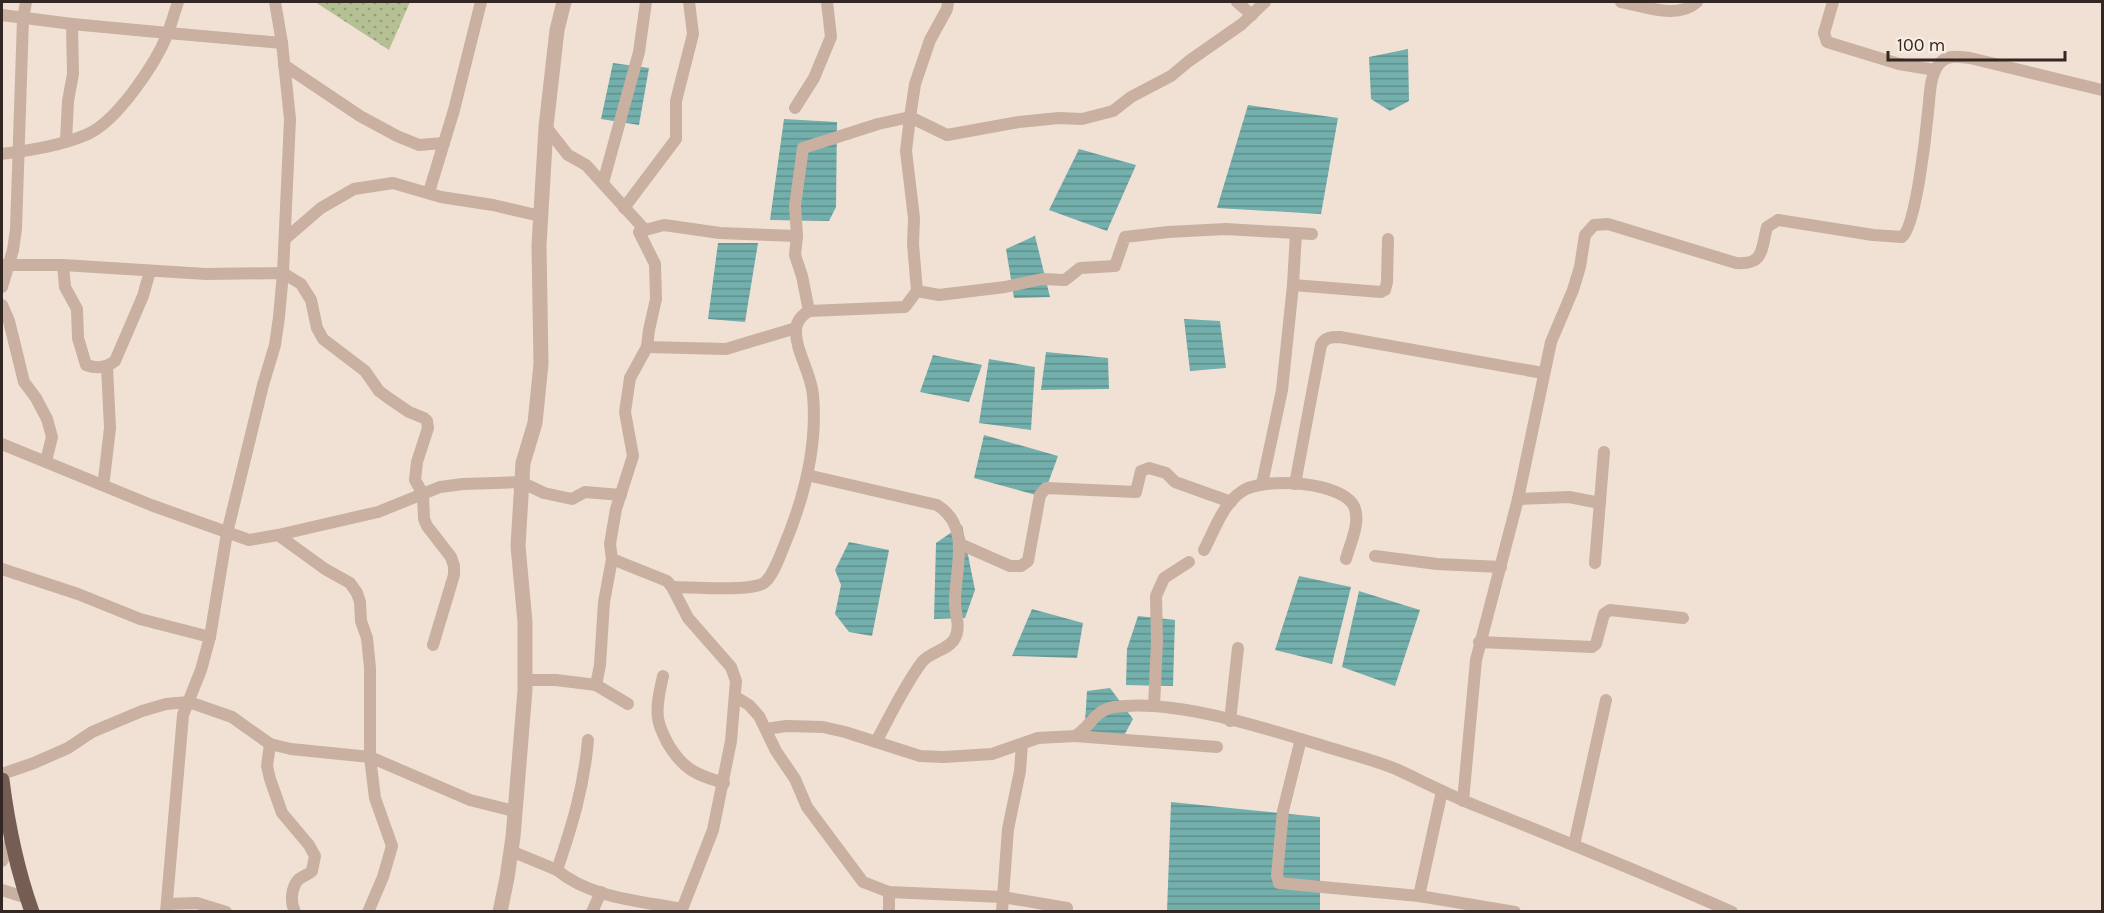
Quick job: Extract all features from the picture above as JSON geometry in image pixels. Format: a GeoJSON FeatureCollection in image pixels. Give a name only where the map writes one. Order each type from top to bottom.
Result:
{"type":"FeatureCollection","features":[{"type":"Feature","properties":{"kind":"main road"},"geometry":{"type":"LineString","coordinates":[[2,780],[10,839],[30,905]]}},
{"type":"Feature","properties":{"kind":"street"},"geometry":{"type":"LineString","coordinates":[[2,287],[4,265],[16,229],[17,152],[23,19],[26,2]]}},
{"type":"Feature","properties":{"kind":"street"},"geometry":{"type":"LineString","coordinates":[[2,154],[66,141],[90,133],[111,116],[149,70],[162,48],[178,2]]}},
{"type":"Feature","properties":{"kind":"street"},"geometry":{"type":"LineString","coordinates":[[226,912],[197,903],[167,908],[180,729],[210,637],[227,533],[275,345],[283,273],[290,119],[275,2]]}},
{"type":"Feature","properties":{"kind":"street"},"geometry":{"type":"LineString","coordinates":[[429,192],[466,65],[481,2]]}},
{"type":"Feature","properties":{"kind":"street"},"geometry":{"type":"LineString","coordinates":[[500,912],[511,851],[522,738],[525,622],[518,546],[521,482],[523,463],[535,423],[541,364],[540,216],[550,78],[557,30],[564,2]]}},
{"type":"Feature","properties":{"kind":"street"},"geometry":{"type":"LineString","coordinates":[[603,183],[639,52],[646,2]]}},
{"type":"Feature","properties":{"kind":"street"},"geometry":{"type":"LineString","coordinates":[[624,208],[676,139],[676,101],[693,34],[689,2]]}},
{"type":"Feature","properties":{"kind":"street"},"geometry":{"type":"LineString","coordinates":[[795,108],[814,78],[831,37],[827,2]]}},
{"type":"Feature","properties":{"kind":"street"},"geometry":{"type":"LineString","coordinates":[[672,587],[757,586],[763,583],[778,560],[790,532],[807,475],[814,426],[811,382],[798,345],[796,328],[802,315],[809,311],[905,307],[917,291],[913,244],[914,218],[906,151],[915,84],[930,40],[947,9],[948,2]]}},
{"type":"Feature","properties":{"kind":"street"},"geometry":{"type":"LineString","coordinates":[[1237,2],[1252,15]]}},
{"type":"Feature","properties":{"kind":"street"},"geometry":{"type":"LineString","coordinates":[[809,311],[795,255],[797,236],[795,206],[803,148],[878,124],[910,117],[947,135],[1019,122],[1059,118],[1082,119],[1113,111],[1131,97],[1171,76],[1242,24],[1265,2]]}},
{"type":"Feature","properties":{"kind":"street"},"geometry":{"type":"LineString","coordinates":[[1621,2],[1677,11],[1690,8],[1697,2]]}},
{"type":"Feature","properties":{"kind":"street"},"geometry":{"type":"LineString","coordinates":[[1833,2],[1824,33],[1827,42],[1899,64],[1935,70]]}},
{"type":"Feature","properties":{"kind":"street"},"geometry":{"type":"LineString","coordinates":[[2,15],[72,24],[282,43]]}},
{"type":"Feature","properties":{"kind":"street"},"geometry":{"type":"LineString","coordinates":[[66,141],[68,101],[73,74],[72,24]]}},
{"type":"Feature","properties":{"kind":"street"},"geometry":{"type":"LineString","coordinates":[[1463,801],[1479,642],[1518,499],[1543,373],[1556,326],[1573,290],[1580,267],[1585,235],[1594,225],[1608,225],[1746,264],[1755,262],[1759,257],[1767,227],[1778,220],[1873,235],[1902,237],[1908,230],[1914,206],[1935,70],[1940,62],[1955,56],[2103,90]]}},
{"type":"Feature","properties":{"kind":"street"},"geometry":{"type":"LineString","coordinates":[[284,65],[360,116],[397,136],[419,145],[444,143]]}},
{"type":"Feature","properties":{"kind":"street"},"geometry":{"type":"LineString","coordinates":[[546,127],[568,155],[586,165],[645,230]]}},
{"type":"Feature","properties":{"kind":"street"},"geometry":{"type":"LineString","coordinates":[[285,239],[321,208],[354,189],[393,183],[441,197],[493,205],[540,216]]}},
{"type":"Feature","properties":{"kind":"street"},"geometry":{"type":"LineString","coordinates":[[596,685],[600,665],[603,603],[612,559],[610,544],[633,456],[625,412],[630,378],[647,347],[648,330],[656,299],[655,264],[639,232],[664,225],[729,233],[797,236]]}},
{"type":"Feature","properties":{"kind":"street"},"geometry":{"type":"LineString","coordinates":[[917,291],[939,295],[1005,287],[1042,279],[1065,280],[1080,268],[1115,266],[1125,237],[1226,229],[1312,234]]}},
{"type":"Feature","properties":{"kind":"street"},"geometry":{"type":"LineString","coordinates":[[1262,484],[1282,390],[1296,233]]}},
{"type":"Feature","properties":{"kind":"street"},"geometry":{"type":"LineString","coordinates":[[1293,285],[1381,292],[1385,290],[1388,282],[1388,239]]}},
{"type":"Feature","properties":{"kind":"street"},"geometry":{"type":"LineString","coordinates":[[4,265],[63,265],[206,274],[283,273],[301,284],[308,293],[317,328],[323,339],[364,371],[379,391],[427,422],[428,428],[415,475],[417,485],[423,494],[424,519],[451,557],[454,566],[454,575],[433,645]]}},
{"type":"Feature","properties":{"kind":"street"},"geometry":{"type":"LineString","coordinates":[[63,265],[65,287],[77,309],[78,338],[86,365],[107,367],[115,361],[143,296],[150,271]]}},
{"type":"Feature","properties":{"kind":"street"},"geometry":{"type":"LineString","coordinates":[[2,305],[9,321],[24,382],[47,419],[52,437],[46,461]]}},
{"type":"Feature","properties":{"kind":"street"},"geometry":{"type":"LineString","coordinates":[[647,347],[726,349],[796,328]]}},
{"type":"Feature","properties":{"kind":"street"},"geometry":{"type":"LineString","coordinates":[[1294,484],[1323,340],[1340,337],[1543,373]]}},
{"type":"Feature","properties":{"kind":"street"},"geometry":{"type":"LineString","coordinates":[[104,479],[110,428],[107,367]]}},
{"type":"Feature","properties":{"kind":"street"},"geometry":{"type":"LineString","coordinates":[[2,444],[75,475],[249,540],[378,512],[440,487],[463,484],[521,482],[544,494],[572,499],[585,492],[621,495]]}},
{"type":"Feature","properties":{"kind":"street"},"geometry":{"type":"LineString","coordinates":[[1595,563],[1604,452]]}},
{"type":"Feature","properties":{"kind":"street"},"geometry":{"type":"LineString","coordinates":[[960,544],[1010,567],[1021,567],[1028,561],[1040,495],[1046,488],[1136,492],[1141,471],[1149,468],[1166,473],[1175,482],[1230,502]]}},
{"type":"Feature","properties":{"kind":"street"},"geometry":{"type":"LineString","coordinates":[[807,475],[936,506],[948,514],[955,525],[960,544],[955,604],[958,629],[956,636],[953,642],[922,662],[876,742]]}},
{"type":"Feature","properties":{"kind":"street"},"geometry":{"type":"LineString","coordinates":[[1204,550],[1230,502],[1243,489],[1277,482],[1341,493],[1351,500],[1356,510],[1356,524],[1346,559]]}},
{"type":"Feature","properties":{"kind":"street"},"geometry":{"type":"LineString","coordinates":[[1518,499],[1569,497],[1600,503]]}},
{"type":"Feature","properties":{"kind":"street"},"geometry":{"type":"LineString","coordinates":[[278,535],[325,569],[350,583],[360,603],[361,621],[369,650],[370,757],[375,798],[392,846],[383,877],[368,912]]}},
{"type":"Feature","properties":{"kind":"street"},"geometry":{"type":"LineString","coordinates":[[1375,556],[1437,564],[1501,567]]}},
{"type":"Feature","properties":{"kind":"street"},"geometry":{"type":"LineString","coordinates":[[511,851],[601,892],[682,910],[713,830],[724,783],[736,697],[736,681],[731,667],[688,618],[667,581],[612,559]]}},
{"type":"Feature","properties":{"kind":"street"},"geometry":{"type":"LineString","coordinates":[[1154,706],[1157,642],[1156,596],[1164,579],[1189,562]]}},
{"type":"Feature","properties":{"kind":"street"},"geometry":{"type":"LineString","coordinates":[[2,569],[78,594],[140,619],[210,637]]}},
{"type":"Feature","properties":{"kind":"street"},"geometry":{"type":"LineString","coordinates":[[1479,642],[1594,646],[1604,614],[1610,610],[1683,618]]}},
{"type":"Feature","properties":{"kind":"street"},"geometry":{"type":"LineString","coordinates":[[1230,721],[1238,648]]}},
{"type":"Feature","properties":{"kind":"street"},"geometry":{"type":"LineString","coordinates":[[663,676],[657,716],[666,740],[682,764],[705,777],[724,783]]}},
{"type":"Feature","properties":{"kind":"street"},"geometry":{"type":"LineString","coordinates":[[525,680],[556,680],[596,685],[613,693],[628,704]]}},
{"type":"Feature","properties":{"kind":"street"},"geometry":{"type":"LineString","coordinates":[[736,697],[749,705],[759,716],[776,751],[795,779],[807,807],[863,882],[889,892],[1004,897],[1067,908]]}},
{"type":"Feature","properties":{"kind":"street"},"geometry":{"type":"LineString","coordinates":[[1574,845],[1606,700]]}},
{"type":"Feature","properties":{"kind":"street"},"geometry":{"type":"LineString","coordinates":[[2,774],[34,764],[68,748],[92,732],[142,711],[166,704],[189,702],[232,717],[270,744],[291,749],[370,757],[470,800],[514,811]]}},
{"type":"Feature","properties":{"kind":"street"},"geometry":{"type":"LineString","coordinates":[[1075,736],[1080,734],[1102,710],[1135,705],[1154,706],[1230,721],[1301,740],[1395,769],[1463,801],[1732,912]]}},
{"type":"Feature","properties":{"kind":"street"},"geometry":{"type":"LineString","coordinates":[[766,729],[786,726],[823,728],[920,756],[944,757],[992,754],[1050,736],[1217,747]]}},
{"type":"Feature","properties":{"kind":"street"},"geometry":{"type":"LineString","coordinates":[[557,870],[576,813],[588,740]]}},
{"type":"Feature","properties":{"kind":"street"},"geometry":{"type":"LineString","coordinates":[[1301,740],[1283,811],[1277,880],[1282,884],[1419,896],[1515,912]]}},
{"type":"Feature","properties":{"kind":"street"},"geometry":{"type":"LineString","coordinates":[[270,744],[267,766],[282,813],[309,845],[315,856],[312,872],[297,881],[292,894],[293,908],[296,912]]}},
{"type":"Feature","properties":{"kind":"street"},"geometry":{"type":"LineString","coordinates":[[1002,912],[1008,829],[1023,744]]}},
{"type":"Feature","properties":{"kind":"street"},"geometry":{"type":"LineString","coordinates":[[1419,896],[1442,791]]}},
{"type":"Feature","properties":{"kind":"street"},"geometry":{"type":"LineString","coordinates":[[2,861],[7,853],[10,839]]}},
{"type":"Feature","properties":{"kind":"street"},"geometry":{"type":"LineString","coordinates":[[2,890],[30,905]]}},
{"type":"Feature","properties":{"kind":"street"},"geometry":{"type":"LineString","coordinates":[[592,912],[601,892]]}},
{"type":"Feature","properties":{"kind":"street"},"geometry":{"type":"LineString","coordinates":[[889,892],[889,912]]}},
{"type":"Feature","properties":{"kind":"green space"},"geometry":{"type":"Polygon","coordinates":[[[315,2],[410,2],[389,50],[315,2]]]}},
{"type":"Feature","properties":{"kind":"water"},"geometry":{"type":"Polygon","coordinates":[[[1408,49],[1409,101],[1390,111],[1371,99],[1369,57],[1408,49]]]}},
{"type":"Feature","properties":{"kind":"water"},"geometry":{"type":"Polygon","coordinates":[[[613,63],[649,68],[639,125],[601,119],[613,63]]]}},
{"type":"Feature","properties":{"kind":"water"},"geometry":{"type":"Polygon","coordinates":[[[1248,105],[1338,118],[1321,214],[1217,208],[1248,105]]]}},
{"type":"Feature","properties":{"kind":"water"},"geometry":{"type":"Polygon","coordinates":[[[784,119],[837,122],[836,207],[829,221],[770,220],[784,119]]]}},
{"type":"Feature","properties":{"kind":"water"},"geometry":{"type":"Polygon","coordinates":[[[1079,149],[1136,165],[1107,231],[1049,210],[1079,149]]]}},
{"type":"Feature","properties":{"kind":"water"},"geometry":{"type":"Polygon","coordinates":[[[1039,234],[1035,236],[1050,297],[1014,298],[1006,249],[1039,234]]]}},
{"type":"Feature","properties":{"kind":"water"},"geometry":{"type":"Polygon","coordinates":[[[718,243],[758,243],[745,322],[708,319],[718,243]]]}},
{"type":"Feature","properties":{"kind":"water"},"geometry":{"type":"Polygon","coordinates":[[[1184,319],[1220,321],[1226,368],[1190,371],[1184,319]]]}},
{"type":"Feature","properties":{"kind":"water"},"geometry":{"type":"Polygon","coordinates":[[[1046,352],[1108,358],[1109,389],[1041,390],[1046,352]]]}},
{"type":"Feature","properties":{"kind":"water"},"geometry":{"type":"Polygon","coordinates":[[[933,355],[982,365],[969,402],[920,392],[933,355]]]}},
{"type":"Feature","properties":{"kind":"water"},"geometry":{"type":"Polygon","coordinates":[[[989,359],[1035,367],[1031,430],[979,423],[989,359]]]}},
{"type":"Feature","properties":{"kind":"water"},"geometry":{"type":"Polygon","coordinates":[[[984,435],[1058,456],[1043,497],[974,478],[984,435]]]}},
{"type":"Feature","properties":{"kind":"water"},"geometry":{"type":"Polygon","coordinates":[[[962,525],[975,590],[965,618],[934,619],[936,543],[962,525]]]}},
{"type":"Feature","properties":{"kind":"water"},"geometry":{"type":"Polygon","coordinates":[[[849,542],[889,550],[872,636],[849,632],[835,614],[841,585],[835,570],[849,542]]]}},
{"type":"Feature","properties":{"kind":"water"},"geometry":{"type":"Polygon","coordinates":[[[1299,576],[1351,587],[1332,664],[1275,650],[1299,576]]]}},
{"type":"Feature","properties":{"kind":"water"},"geometry":{"type":"Polygon","coordinates":[[[1359,591],[1420,610],[1395,686],[1342,667],[1359,591]]]}},
{"type":"Feature","properties":{"kind":"water"},"geometry":{"type":"Polygon","coordinates":[[[1032,609],[1083,623],[1077,658],[1012,656],[1032,609]]]}},
{"type":"Feature","properties":{"kind":"water"},"geometry":{"type":"Polygon","coordinates":[[[1138,616],[1175,620],[1173,686],[1126,685],[1127,649],[1138,616]]]}},
{"type":"Feature","properties":{"kind":"water"},"geometry":{"type":"Polygon","coordinates":[[[1110,688],[1133,719],[1121,741],[1084,738],[1087,691],[1110,688]]]}},
{"type":"Feature","properties":{"kind":"water"},"geometry":{"type":"Polygon","coordinates":[[[1171,802],[1320,817],[1320,911],[1167,912],[1171,802]]]}}]}
